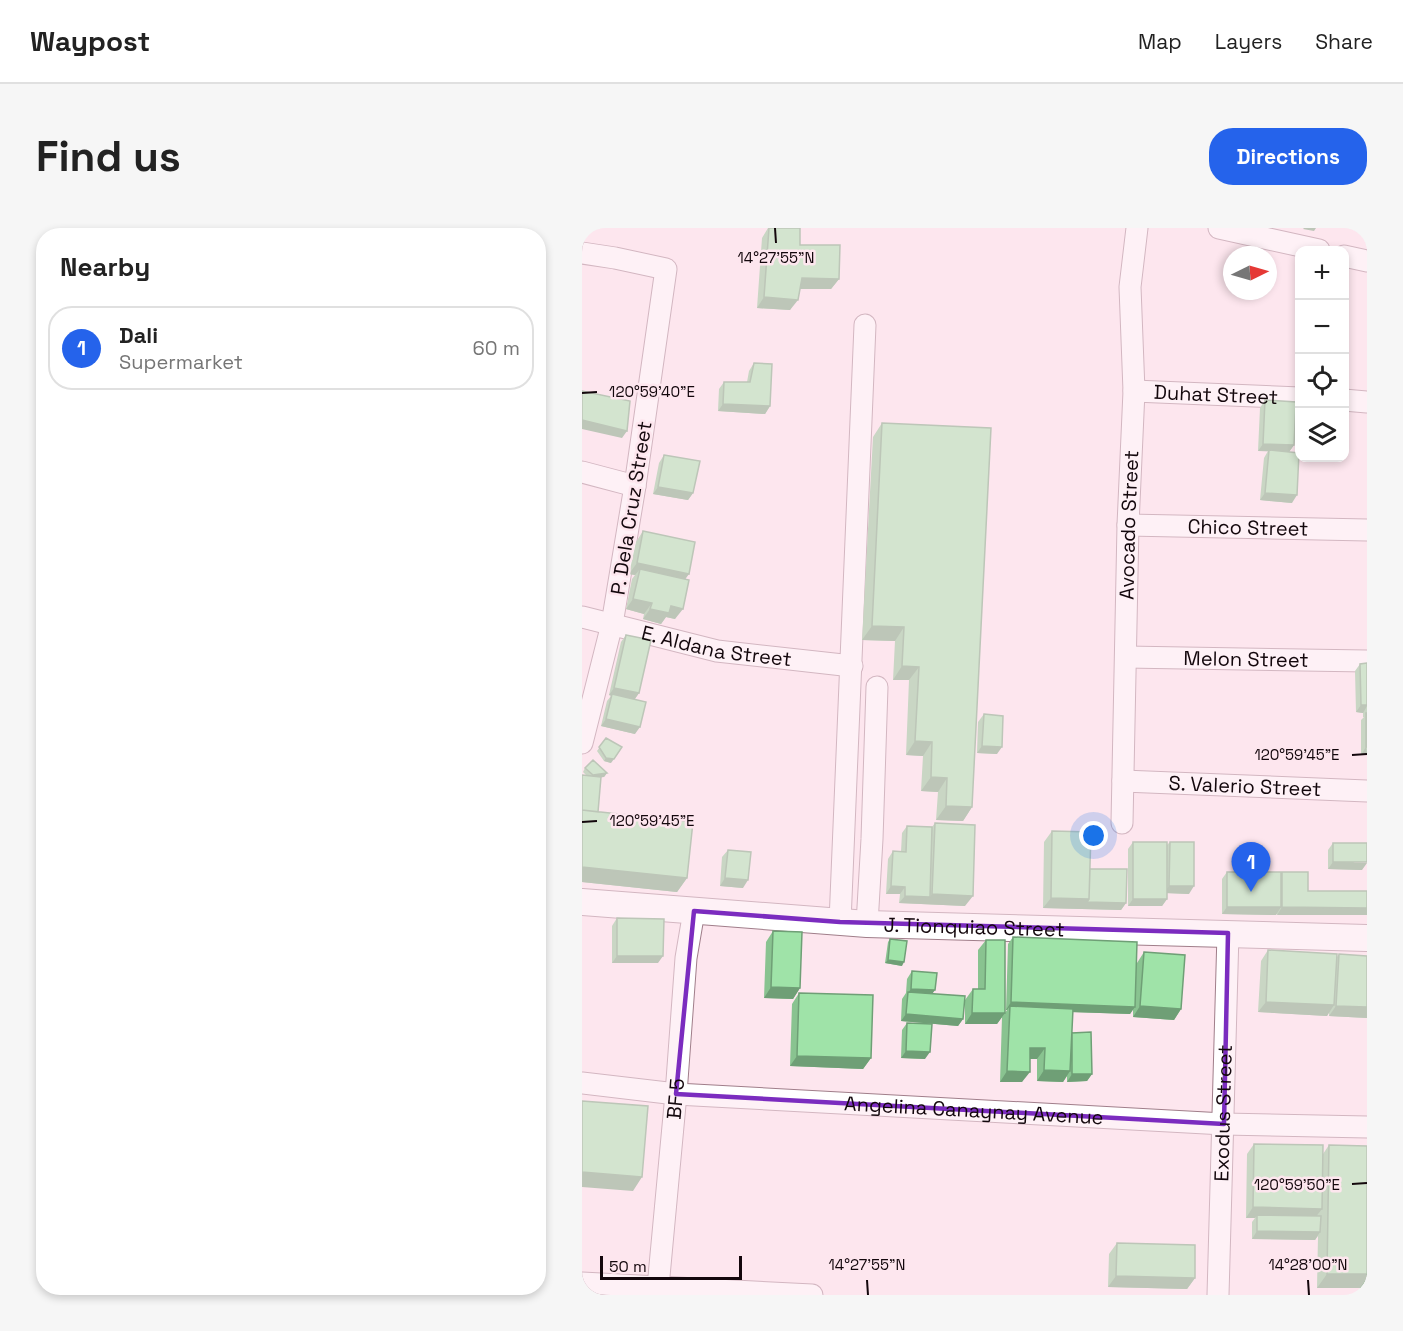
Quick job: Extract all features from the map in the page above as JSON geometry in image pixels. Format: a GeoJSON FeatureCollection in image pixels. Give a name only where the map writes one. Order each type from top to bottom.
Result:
{"type":"FeatureCollection","features":[{"type":"Feature","properties":{"kind":"main road","name":"J. Tionquiao Street"},"geometry":{"type":"LineString","coordinates":[[582,902],[867,924],[1367,938]]}},
{"type":"Feature","properties":{"kind":"street","name":"Avocado Street"},"geometry":{"type":"LineString","coordinates":[[1122,823],[1128,525],[1134,391],[1130,287],[1137,228]]}},
{"type":"Feature","properties":{"kind":"street"},"geometry":{"type":"LineString","coordinates":[[1219,228],[1301,246]]}},
{"type":"Feature","properties":{"kind":"street","name":"P. Dela Cruz Street"},"geometry":{"type":"LineString","coordinates":[[582,253],[666,269],[635,486],[612,624],[582,743]]}},
{"type":"Feature","properties":{"kind":"street"},"geometry":{"type":"LineString","coordinates":[[1349,257],[1367,261]]}},
{"type":"Feature","properties":{"kind":"street"},"geometry":{"type":"LineString","coordinates":[[840,922],[865,325]]}},
{"type":"Feature","properties":{"kind":"street","name":"Duhat Street"},"geometry":{"type":"LineString","coordinates":[[1134,391],[1295,398]]}},
{"type":"Feature","properties":{"kind":"street"},"geometry":{"type":"LineString","coordinates":[[1349,400],[1367,402]]}},
{"type":"Feature","properties":{"kind":"street"},"geometry":{"type":"LineString","coordinates":[[582,472],[635,486]]}},
{"type":"Feature","properties":{"kind":"street","name":"Chico Street"},"geometry":{"type":"LineString","coordinates":[[1128,525],[1367,530]]}},
{"type":"Feature","properties":{"kind":"street","name":"E. Aldana Street"},"geometry":{"type":"LineString","coordinates":[[582,617],[717,651],[852,666]]}},
{"type":"Feature","properties":{"kind":"street","name":"Melon Street"},"geometry":{"type":"LineString","coordinates":[[1126,657],[1367,661]]}},
{"type":"Feature","properties":{"kind":"street"},"geometry":{"type":"LineString","coordinates":[[867,924],[877,687]]}},
{"type":"Feature","properties":{"kind":"street","name":"S. Valerio Street"},"geometry":{"type":"LineString","coordinates":[[1123,781],[1367,791]]}},
{"type":"Feature","properties":{"kind":"street","name":"BF 5"},"geometry":{"type":"LineString","coordinates":[[658,1287],[686,958],[694,911]]}},
{"type":"Feature","properties":{"kind":"street","name":"Exodus Street"},"geometry":{"type":"LineString","coordinates":[[1218,1295],[1228,933]]}},
{"type":"Feature","properties":{"kind":"street","name":"Angelina Canaynay Avenue"},"geometry":{"type":"LineString","coordinates":[[582,1083],[676,1094],[1224,1124],[1367,1126]]}},
{"type":"Feature","properties":{"kind":"street"},"geometry":{"type":"LineString","coordinates":[[590,1287],[658,1287],[812,1295]]}},
{"type":"Feature","properties":{"kind":"highlighted area"},"geometry":{"type":"Polygon","coordinates":[[[694,911],[840,922],[1228,933],[1224,1124],[676,1094],[694,911]]]}},
{"type":"Feature","properties":{"kind":"building"},"geometry":{"type":"Polygon","coordinates":[[[769,228],[800,228],[800,245],[840,245],[839,279],[802,278],[798,300],[764,297],[769,228]]]}},
{"type":"Feature","properties":{"kind":"building"},"geometry":{"type":"Polygon","coordinates":[[[754,363],[772,364],[770,406],[723,404],[724,382],[750,382],[754,363]]]}},
{"type":"Feature","properties":{"kind":"building"},"geometry":{"type":"Polygon","coordinates":[[[582,391],[630,401],[627,431],[582,420],[582,391]]]}},
{"type":"Feature","properties":{"kind":"building"},"geometry":{"type":"Polygon","coordinates":[[[1265,400],[1295,402],[1294,445],[1263,444],[1265,400]]]}},
{"type":"Feature","properties":{"kind":"building"},"geometry":{"type":"Polygon","coordinates":[[[882,423],[991,428],[972,807],[946,806],[947,778],[931,777],[932,742],[915,741],[919,667],[902,666],[904,627],[872,626],[882,423]]]}},
{"type":"Feature","properties":{"kind":"building"},"geometry":{"type":"Polygon","coordinates":[[[1269,450],[1295,453],[1295,462],[1299,462],[1297,495],[1265,493],[1269,450]]]}},
{"type":"Feature","properties":{"kind":"building"},"geometry":{"type":"Polygon","coordinates":[[[664,455],[700,461],[693,493],[658,487],[664,455]]]}},
{"type":"Feature","properties":{"kind":"building"},"geometry":{"type":"Polygon","coordinates":[[[643,531],[695,542],[689,574],[637,563],[643,531]]]}},
{"type":"Feature","properties":{"kind":"building"},"geometry":{"type":"Polygon","coordinates":[[[640,569],[689,580],[683,609],[671,606],[669,613],[650,609],[652,603],[633,599],[640,569]]]}},
{"type":"Feature","properties":{"kind":"building"},"geometry":{"type":"Polygon","coordinates":[[[626,635],[651,640],[639,693],[614,688],[626,635]]]}},
{"type":"Feature","properties":{"kind":"building"},"geometry":{"type":"Polygon","coordinates":[[[1367,663],[1367,705],[1361,705],[1360,664],[1367,663]]]}},
{"type":"Feature","properties":{"kind":"building"},"geometry":{"type":"Polygon","coordinates":[[[612,694],[646,702],[640,727],[606,719],[612,694]]]}},
{"type":"Feature","properties":{"kind":"building"},"geometry":{"type":"Polygon","coordinates":[[[1367,713],[1367,747],[1366,747],[1367,713]]]}},
{"type":"Feature","properties":{"kind":"building"},"geometry":{"type":"Polygon","coordinates":[[[984,714],[1003,716],[1002,747],[982,746],[984,714]]]}},
{"type":"Feature","properties":{"kind":"building"},"geometry":{"type":"Polygon","coordinates":[[[606,738],[622,747],[614,759],[606,758],[599,747],[606,738]]]}},
{"type":"Feature","properties":{"kind":"building"},"geometry":{"type":"Polygon","coordinates":[[[593,760],[607,773],[593,775],[585,768],[593,760]]]}},
{"type":"Feature","properties":{"kind":"building"},"geometry":{"type":"Polygon","coordinates":[[[582,775],[601,777],[598,812],[582,810],[582,775]]]}},
{"type":"Feature","properties":{"kind":"building"},"geometry":{"type":"Polygon","coordinates":[[[582,810],[693,822],[687,878],[582,867],[582,810]]]}},
{"type":"Feature","properties":{"kind":"building"},"geometry":{"type":"Polygon","coordinates":[[[935,823],[975,825],[973,896],[932,894],[935,823]]]}},
{"type":"Feature","properties":{"kind":"building"},"geometry":{"type":"Polygon","coordinates":[[[907,826],[932,827],[930,897],[905,896],[905,887],[891,886],[893,851],[906,852],[907,826]]]}},
{"type":"Feature","properties":{"kind":"building"},"geometry":{"type":"Polygon","coordinates":[[[1052,831],[1091,832],[1089,899],[1051,898],[1052,831]]]}},
{"type":"Feature","properties":{"kind":"building"},"geometry":{"type":"Polygon","coordinates":[[[1133,842],[1167,842],[1167,899],[1133,899],[1133,842]]]}},
{"type":"Feature","properties":{"kind":"building"},"geometry":{"type":"Polygon","coordinates":[[[1170,842],[1194,842],[1194,886],[1169,886],[1170,842]]]}},
{"type":"Feature","properties":{"kind":"building"},"geometry":{"type":"Polygon","coordinates":[[[1333,843],[1367,843],[1367,862],[1333,862],[1333,843]]]}},
{"type":"Feature","properties":{"kind":"building"},"geometry":{"type":"Polygon","coordinates":[[[728,850],[751,852],[748,880],[725,878],[728,850]]]}},
{"type":"Feature","properties":{"kind":"building"},"geometry":{"type":"Polygon","coordinates":[[[1090,869],[1127,869],[1126,903],[1087,902],[1090,869]]]}},
{"type":"Feature","properties":{"kind":"building"},"geometry":{"type":"Polygon","coordinates":[[[1227,872],[1281,872],[1281,907],[1227,907],[1227,872]]]}},
{"type":"Feature","properties":{"kind":"building"},"geometry":{"type":"Polygon","coordinates":[[[1282,872],[1308,872],[1308,891],[1367,891],[1367,908],[1282,907],[1282,872]]]}},
{"type":"Feature","properties":{"kind":"building"},"geometry":{"type":"Polygon","coordinates":[[[617,918],[664,919],[663,956],[617,956],[617,918]]]}},
{"type":"Feature","properties":{"kind":"building"},"geometry":{"type":"Polygon","coordinates":[[[773,931],[802,932],[800,988],[771,987],[773,931]]]}},
{"type":"Feature","properties":{"kind":"building"},"geometry":{"type":"Polygon","coordinates":[[[1013,937],[1137,942],[1135,1007],[1011,1002],[1013,937]]]}},
{"type":"Feature","properties":{"kind":"building"},"geometry":{"type":"Polygon","coordinates":[[[890,939],[907,941],[904,962],[888,960],[890,939]]]}},
{"type":"Feature","properties":{"kind":"building"},"geometry":{"type":"Polygon","coordinates":[[[986,940],[1005,940],[1005,1013],[972,1013],[973,989],[985,989],[986,940]]]}},
{"type":"Feature","properties":{"kind":"building"},"geometry":{"type":"Polygon","coordinates":[[[1268,950],[1337,954],[1334,1005],[1266,1002],[1268,950]]]}},
{"type":"Feature","properties":{"kind":"building"},"geometry":{"type":"Polygon","coordinates":[[[1144,952],[1185,955],[1181,1009],[1140,1006],[1144,952]]]}},
{"type":"Feature","properties":{"kind":"building"},"geometry":{"type":"Polygon","coordinates":[[[1339,954],[1367,956],[1367,1007],[1336,1006],[1339,954]]]}},
{"type":"Feature","properties":{"kind":"building"},"geometry":{"type":"Polygon","coordinates":[[[912,971],[937,973],[935,990],[911,989],[912,971]]]}},
{"type":"Feature","properties":{"kind":"building"},"geometry":{"type":"Polygon","coordinates":[[[908,992],[965,996],[963,1019],[906,1014],[908,992]]]}},
{"type":"Feature","properties":{"kind":"building"},"geometry":{"type":"Polygon","coordinates":[[[799,993],[873,995],[871,1058],[797,1056],[799,993]]]}},
{"type":"Feature","properties":{"kind":"building"},"geometry":{"type":"Polygon","coordinates":[[[1010,1006],[1073,1009],[1070,1071],[1044,1070],[1045,1048],[1030,1048],[1030,1072],[1007,1071],[1010,1006]]]}},
{"type":"Feature","properties":{"kind":"building"},"geometry":{"type":"Polygon","coordinates":[[[907,1023],[932,1024],[930,1052],[906,1051],[907,1023]]]}},
{"type":"Feature","properties":{"kind":"building"},"geometry":{"type":"Polygon","coordinates":[[[1091,1032],[1092,1074],[1072,1074],[1072,1033],[1091,1032]]]}},
{"type":"Feature","properties":{"kind":"building"},"geometry":{"type":"Polygon","coordinates":[[[582,1101],[648,1106],[642,1177],[582,1172],[582,1101]]]}},
{"type":"Feature","properties":{"kind":"building"},"geometry":{"type":"Polygon","coordinates":[[[1254,1144],[1323,1145],[1322,1209],[1253,1207],[1254,1144]]]}},
{"type":"Feature","properties":{"kind":"building"},"geometry":{"type":"Polygon","coordinates":[[[1329,1145],[1367,1146],[1367,1274],[1327,1274],[1329,1145]]]}},
{"type":"Feature","properties":{"kind":"building"},"geometry":{"type":"Polygon","coordinates":[[[1257,1215],[1321,1216],[1320,1232],[1257,1231],[1257,1215]]]}},
{"type":"Feature","properties":{"kind":"building"},"geometry":{"type":"Polygon","coordinates":[[[1117,1243],[1195,1245],[1195,1278],[1116,1276],[1117,1243]]]}},
{"type":"Feature","properties":{"kind":"place","name":"Dali"},"geometry":{"type":"Point","coordinates":[1251,892]}}]}
